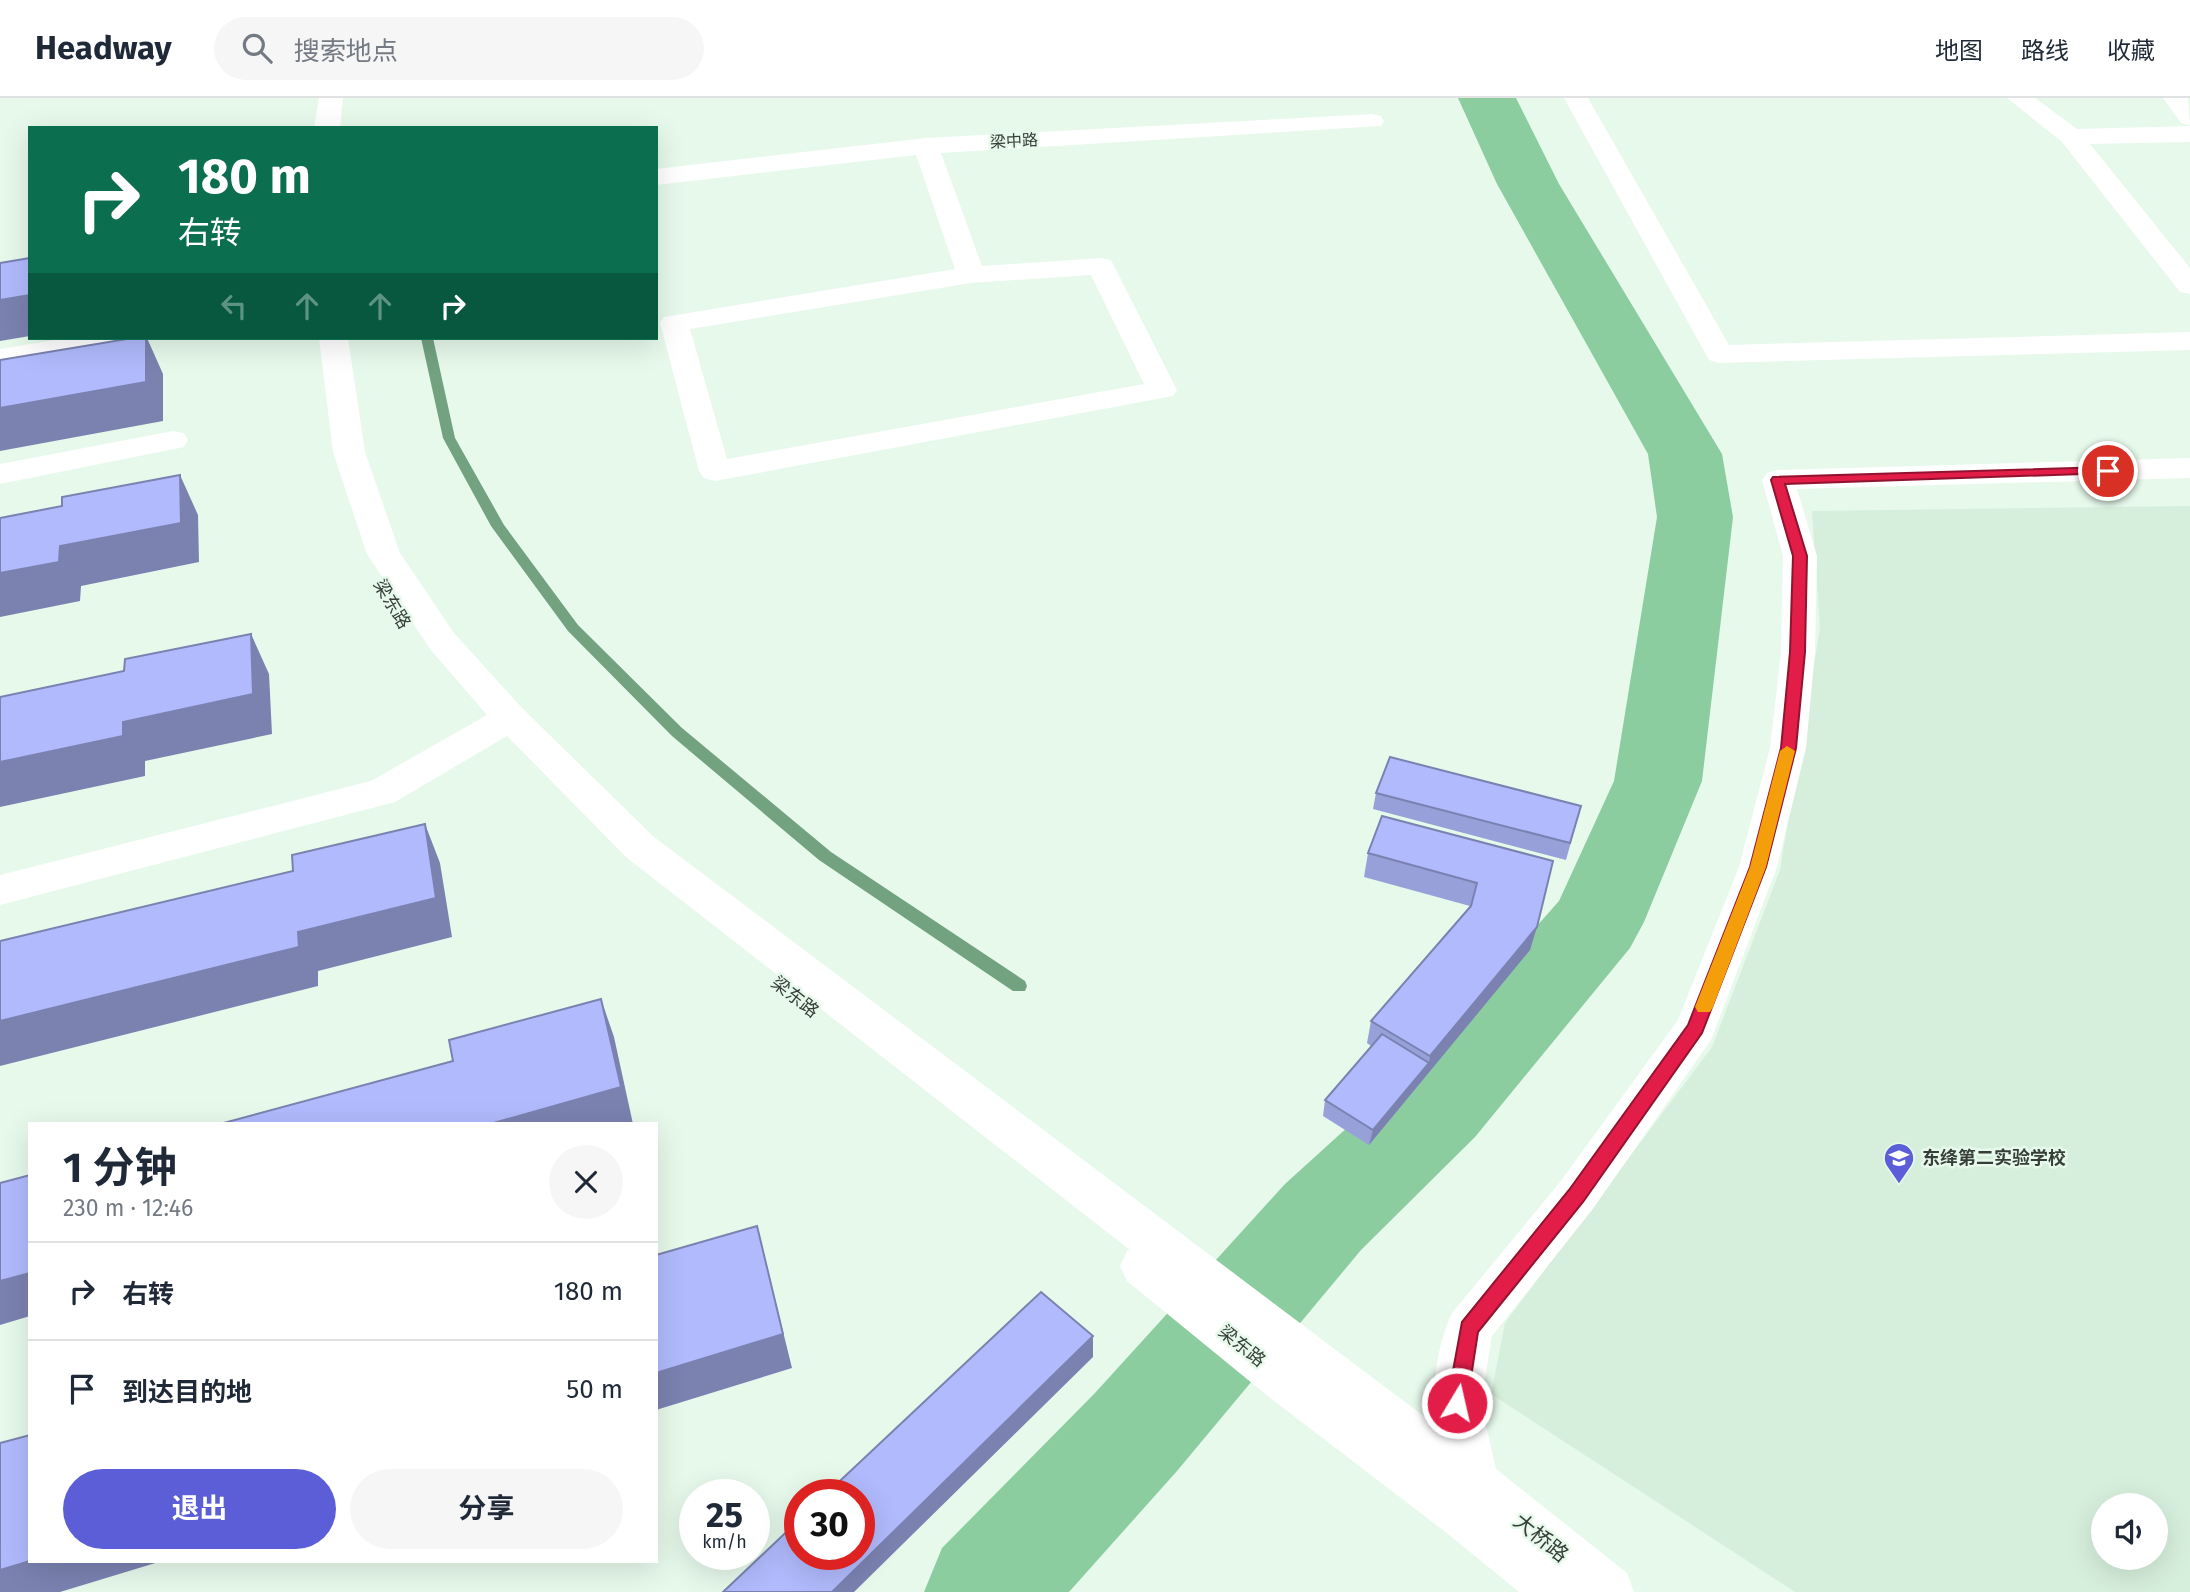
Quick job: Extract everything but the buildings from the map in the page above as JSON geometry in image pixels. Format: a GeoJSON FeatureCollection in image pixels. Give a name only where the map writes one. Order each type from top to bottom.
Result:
{"type":"FeatureCollection","features":[{"type":"Feature","properties":{"kind":"street"},"geometry":{"type":"LineString","coordinates":[[327,126],[331,98]]}},
{"type":"Feature","properties":{"kind":"street"},"geometry":{"type":"LineString","coordinates":[[344,126],[347,98]]}},
{"type":"Feature","properties":{"kind":"street"},"geometry":{"type":"LineString","coordinates":[[1576,98],[1718,354],[2190,341]]}},
{"type":"Feature","properties":{"kind":"street"},"geometry":{"type":"LineString","coordinates":[[2018,98],[2071,138],[2190,286]]}},
{"type":"Feature","properties":{"kind":"street"},"geometry":{"type":"LineString","coordinates":[[2175,98],[2190,118]]}},
{"type":"Feature","properties":{"kind":"street","name":"梁中路"},"geometry":{"type":"LineString","coordinates":[[658,177],[926,146],[1372,121]]}},
{"type":"Feature","properties":{"kind":"street"},"geometry":{"type":"LineString","coordinates":[[2071,138],[2190,134]]}},
{"type":"Feature","properties":{"kind":"street"},"geometry":{"type":"LineString","coordinates":[[926,146],[971,275]]}},
{"type":"Feature","properties":{"kind":"street"},"geometry":{"type":"LineString","coordinates":[[1101,265],[1162,390],[715,471],[674,323],[971,275],[1101,265]]}},
{"type":"Feature","properties":{"kind":"street"},"geometry":{"type":"LineString","coordinates":[[0,358],[104,340]]}},
{"type":"Feature","properties":{"kind":"street","name":"梁东路"},"geometry":{"type":"LineString","coordinates":[[315,340],[329,456],[366,560],[427,660],[498,725],[626,867],[1129,1239],[1296,1370],[1470,1499]]}},
{"type":"Feature","properties":{"kind":"street","name":"梁东路"},"geometry":{"type":"LineString","coordinates":[[333,340],[349,452],[384,554],[498,725]]}},
{"type":"Feature","properties":{"kind":"street"},"geometry":{"type":"LineString","coordinates":[[0,474],[173,439]]}},
{"type":"Feature","properties":{"kind":"street"},"geometry":{"type":"LineString","coordinates":[[1470,1499],[1457,1403],[1469,1328],[1576,1196],[1696,1028],[1758,867],[1788,748],[1798,652],[1800,556],[1778,480],[2190,468]]}},
{"type":"Feature","properties":{"kind":"street"},"geometry":{"type":"LineString","coordinates":[[0,890],[382,792],[498,725]]}},
{"type":"Feature","properties":{"kind":"street","name":"大桥路"},"geometry":{"type":"LineString","coordinates":[[1470,1499],[1560,1592]]}},
{"type":"Feature","properties":{"kind":"street","name":"大桥路"},"geometry":{"type":"LineString","coordinates":[[1470,1499],[1608,1592]]}},
{"type":"Feature","properties":{"kind":"shaded area","name":"东绛第二实验学校"},"geometry":{"type":"Polygon","coordinates":[[[2190,506],[2190,1592],[1795,1592],[1491,1394],[1505,1323],[1712,1047],[1780,870],[1820,628],[1812,511],[2190,506]]]}},
{"type":"Feature","properties":{"kind":"waterway"},"geometry":{"type":"LineString","coordinates":[[986,1592],[1136,1432],[1323,1217],[1439,1107],[1597,922],[1658,781],[1695,517],[1685,454],[1528,184],[1487,98]]}},
{"type":"Feature","properties":{"kind":"waterway"},"geometry":{"type":"LineString","coordinates":[[427,340],[449,438],[498,526],[573,628],[677,732],[825,856],[1019,986]]}},
{"type":"Feature","properties":{"kind":"slow traffic"},"geometry":{"type":"LineString","coordinates":[[1704,1007],[1758,867],[1787,751]]}},
{"type":"Feature","properties":{"kind":"place","name":"东绛第二实验学校"},"geometry":{"type":"Point","coordinates":[1899,1185]}},
{"type":"Feature","properties":{"kind":"route"},"geometry":{"type":"LineString","coordinates":[[1457,1403],[1469,1328],[1576,1196],[1696,1028],[1758,867],[1788,748],[1798,652],[1800,556],[1778,480],[2108,471]]}}]}
